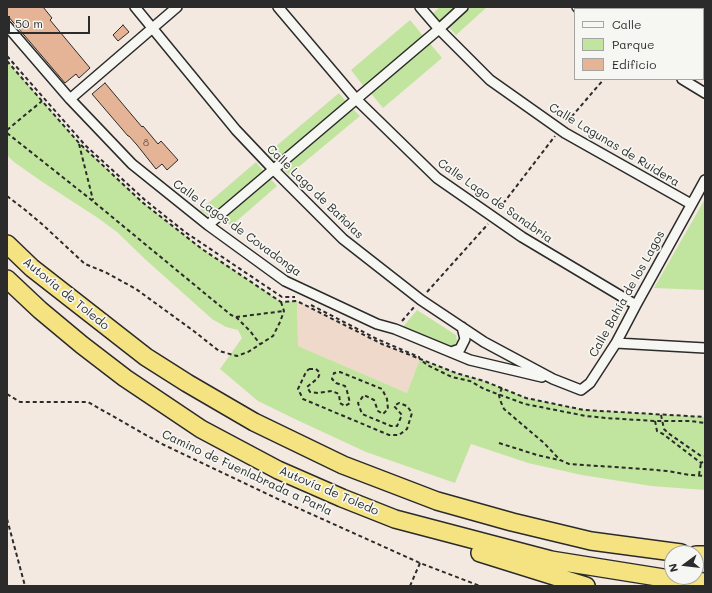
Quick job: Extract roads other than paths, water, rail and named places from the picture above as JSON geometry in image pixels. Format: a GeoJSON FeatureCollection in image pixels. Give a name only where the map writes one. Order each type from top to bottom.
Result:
{"type":"FeatureCollection","features":[{"type":"Feature","properties":{"kind":"highway","name":"Autovía de Toledo"},"geometry":{"type":"LineString","coordinates":[[7,244],[32,268],[146,357],[254,422],[343,465],[437,501],[512,522],[591,541],[664,551]]}},
{"type":"Feature","properties":{"kind":"highway","name":"Autovía de Toledo"},"geometry":{"type":"LineString","coordinates":[[7,279],[40,310],[82,345],[125,378],[201,429],[278,470],[342,498],[395,519],[551,560],[670,579],[705,582]]}},
{"type":"Feature","properties":{"kind":"highway"},"geometry":{"type":"LineString","coordinates":[[395,519],[483,554],[586,586]]}},
{"type":"Feature","properties":{"kind":"street","name":"Calle Lago de Bañolas"},"geometry":{"type":"LineString","coordinates":[[135,7],[236,130],[343,239],[421,300],[484,342],[553,379]]}},
{"type":"Feature","properties":{"kind":"street"},"geometry":{"type":"LineString","coordinates":[[70,99],[177,7]]}},
{"type":"Feature","properties":{"kind":"street","name":"Calle Lago de Sanabria"},"geometry":{"type":"LineString","coordinates":[[278,7],[356,99],[437,178],[522,237],[636,304]]}},
{"type":"Feature","properties":{"kind":"street","name":"Calle Lagunas de Ruidera"},"geometry":{"type":"LineString","coordinates":[[420,7],[439,29],[490,80],[560,130],[691,204]]}},
{"type":"Feature","properties":{"kind":"street"},"geometry":{"type":"LineString","coordinates":[[208,225],[464,7]]}},
{"type":"Feature","properties":{"kind":"street","name":"Calle Lagos de Covadonga"},"geometry":{"type":"LineString","coordinates":[[7,26],[70,99],[132,164],[208,225],[285,281],[377,324],[395,329],[470,360],[553,379]]}},
{"type":"Feature","properties":{"kind":"street"},"geometry":{"type":"LineString","coordinates":[[684,80],[705,93]]}},
{"type":"Feature","properties":{"kind":"street","name":"Calle Bahía de los Lagos"},"geometry":{"type":"LineString","coordinates":[[553,379],[581,390],[590,383],[616,343],[705,180]]}},
{"type":"Feature","properties":{"kind":"street"},"geometry":{"type":"LineString","coordinates":[[451,352],[460,349],[465,339],[462,327]]}},
{"type":"Feature","properties":{"kind":"street"},"geometry":{"type":"LineString","coordinates":[[616,343],[705,348]]}}]}
